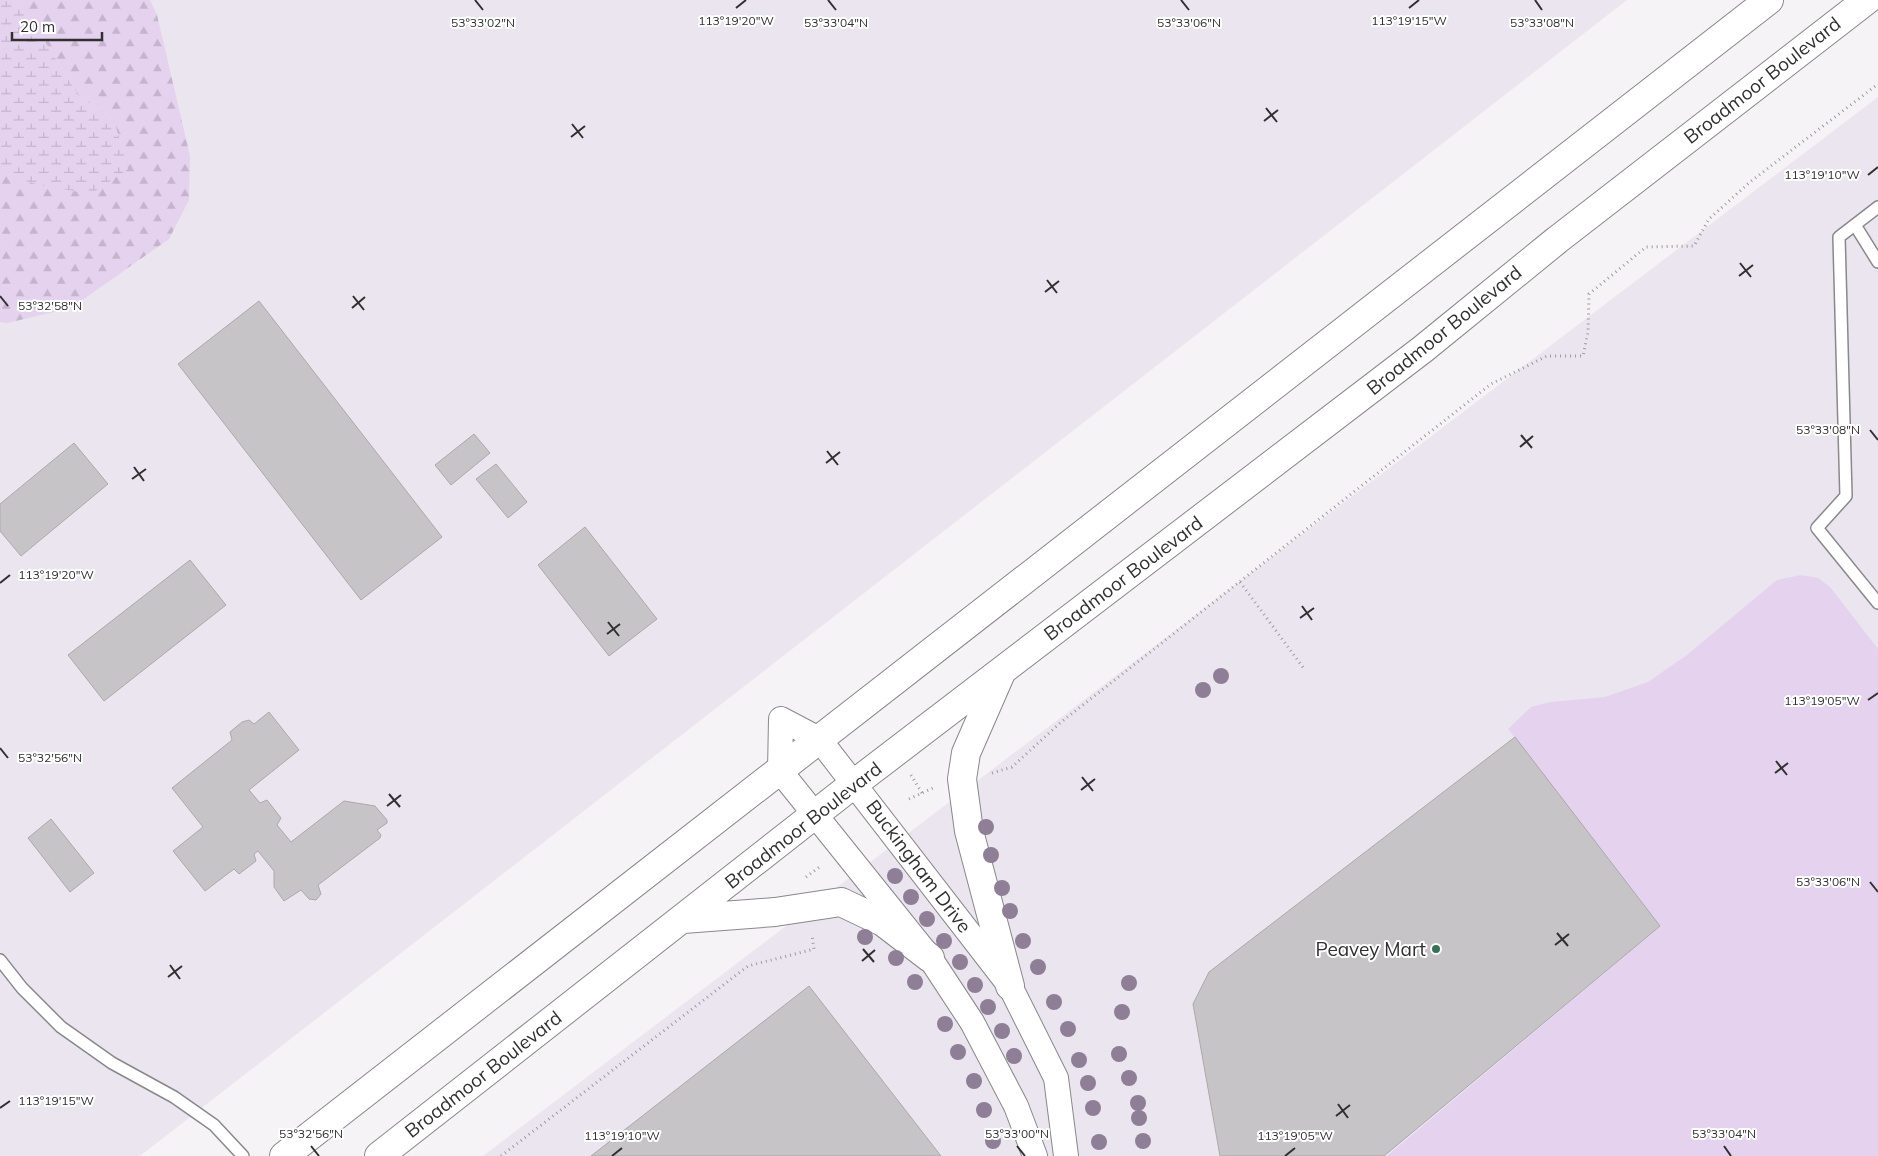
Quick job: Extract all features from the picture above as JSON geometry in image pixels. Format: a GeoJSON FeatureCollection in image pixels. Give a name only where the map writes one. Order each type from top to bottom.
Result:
{"type":"FeatureCollection","features":[{"type":"Feature","properties":{"kind":"main road"},"geometry":{"type":"LineString","coordinates":[[284,1156],[1769,0]]}},
{"type":"Feature","properties":{"kind":"main road","name":"Broadmoor Boulevard"},"geometry":{"type":"LineString","coordinates":[[379,1156],[1002,670],[1423,349],[1572,228],[1867,0]]}},
{"type":"Feature","properties":{"kind":"main road"},"geometry":{"type":"LineString","coordinates":[[1002,670],[966,753],[962,780],[969,831],[1010,986]]}},
{"type":"Feature","properties":{"kind":"main road"},"geometry":{"type":"LineString","coordinates":[[683,919],[775,912],[841,902],[883,922],[930,958]]}},
{"type":"Feature","properties":{"kind":"street","name":"Buckingham Drive"},"geometry":{"type":"LineString","coordinates":[[780,771],[781,718],[819,739],[856,784],[1010,986],[1056,1078],[1066,1156]]}},
{"type":"Feature","properties":{"kind":"street"},"geometry":{"type":"LineString","coordinates":[[780,771],[930,958],[972,1022],[1016,1106],[1035,1156]]}},
{"type":"Feature","properties":{"kind":"lane"},"geometry":{"type":"LineString","coordinates":[[1878,207],[1839,237],[1846,496],[1817,528],[1878,603]]}},
{"type":"Feature","properties":{"kind":"lane"},"geometry":{"type":"LineString","coordinates":[[1855,224],[1878,262]]}},
{"type":"Feature","properties":{"kind":"lane"},"geometry":{"type":"LineString","coordinates":[[0,960],[22,988],[61,1027],[112,1063],[174,1097],[214,1125],[242,1156]]}},
{"type":"Feature","properties":{"kind":"path"},"geometry":{"type":"LineString","coordinates":[[989,774],[1012,767],[1060,723],[1491,384],[1547,356],[1583,356],[1588,332],[1589,294],[1646,247],[1694,246],[1710,219],[1750,182],[1878,84]]}},
{"type":"Feature","properties":{"kind":"path"},"geometry":{"type":"LineString","coordinates":[[1240,582],[1305,670]]}},
{"type":"Feature","properties":{"kind":"path"},"geometry":{"type":"LineString","coordinates":[[910,773],[922,793]]}},
{"type":"Feature","properties":{"kind":"path"},"geometry":{"type":"LineString","coordinates":[[909,799],[937,786]]}},
{"type":"Feature","properties":{"kind":"path"},"geometry":{"type":"LineString","coordinates":[[801,880],[826,863]]}},
{"type":"Feature","properties":{"kind":"path"},"geometry":{"type":"LineString","coordinates":[[501,1156],[748,966],[814,949],[811,929]]}},
{"type":"Feature","properties":{"kind":"shaded area"},"geometry":{"type":"Polygon","coordinates":[[[0,0],[1627,0],[140,1156],[0,1156],[0,0]]]}},
{"type":"Feature","properties":{"kind":"shaded area"},"geometry":{"type":"Polygon","coordinates":[[[1878,97],[1878,1156],[483,1156],[1878,97]]]}},
{"type":"Feature","properties":{"kind":"green space"},"geometry":{"type":"Polygon","coordinates":[[[0,0],[13,0],[40,34],[79,96],[114,120],[128,169],[91,194],[44,186],[0,174],[0,0]]]}},
{"type":"Feature","properties":{"kind":"green space"},"geometry":{"type":"Polygon","coordinates":[[[13,0],[150,0],[157,15],[190,156],[189,200],[169,239],[71,308],[7,323],[0,322],[0,174],[5,174],[114,120],[79,96],[40,34],[13,0]]]}},
{"type":"Feature","properties":{"kind":"green space"},"geometry":{"type":"Polygon","coordinates":[[[1801,575],[1818,578],[1830,587],[1878,649],[1878,1156],[1387,1156],[1660,926],[1508,729],[1531,707],[1551,702],[1605,697],[1648,682],[1687,655],[1777,580],[1801,575]]]}},
{"type":"Feature","properties":{"kind":"building"},"geometry":{"type":"Polygon","coordinates":[[[259,301],[442,537],[361,600],[178,364],[259,301]]]}},
{"type":"Feature","properties":{"kind":"building"},"geometry":{"type":"Polygon","coordinates":[[[474,434],[490,453],[451,485],[435,465],[474,434]]]}},
{"type":"Feature","properties":{"kind":"building"},"geometry":{"type":"Polygon","coordinates":[[[74,443],[108,484],[21,556],[0,531],[0,504],[74,443]]]}},
{"type":"Feature","properties":{"kind":"building"},"geometry":{"type":"Polygon","coordinates":[[[496,464],[527,502],[508,518],[476,479],[496,464]]]}},
{"type":"Feature","properties":{"kind":"building"},"geometry":{"type":"Polygon","coordinates":[[[585,527],[657,619],[609,656],[538,565],[585,527]]]}},
{"type":"Feature","properties":{"kind":"building"},"geometry":{"type":"Polygon","coordinates":[[[190,560],[226,605],[104,701],[68,655],[190,560]]]}},
{"type":"Feature","properties":{"kind":"building"},"geometry":{"type":"Polygon","coordinates":[[[269,712],[299,750],[249,790],[260,803],[267,800],[281,818],[277,825],[291,842],[344,801],[375,806],[387,820],[387,823],[377,830],[381,835],[380,838],[318,885],[321,894],[316,900],[309,899],[301,890],[284,901],[274,887],[274,871],[258,851],[254,854],[256,861],[239,874],[234,869],[205,891],[173,851],[203,827],[172,788],[232,740],[230,732],[242,722],[249,720],[254,724],[269,712]]]}},
{"type":"Feature","properties":{"kind":"building","name":"Peavey Mart"},"geometry":{"type":"Polygon","coordinates":[[[1515,737],[1660,926],[1384,1156],[1220,1156],[1193,1004],[1209,972],[1515,737]]]}},
{"type":"Feature","properties":{"kind":"building"},"geometry":{"type":"Polygon","coordinates":[[[51,819],[94,873],[70,892],[28,838],[51,819]]]}},
{"type":"Feature","properties":{"kind":"building"},"geometry":{"type":"Polygon","coordinates":[[[809,986],[941,1156],[591,1156],[809,986]]]}},
{"type":"Feature","properties":{"kind":"place","name":"Peavey Mart"},"geometry":{"type":"Point","coordinates":[1436,949]}}]}
